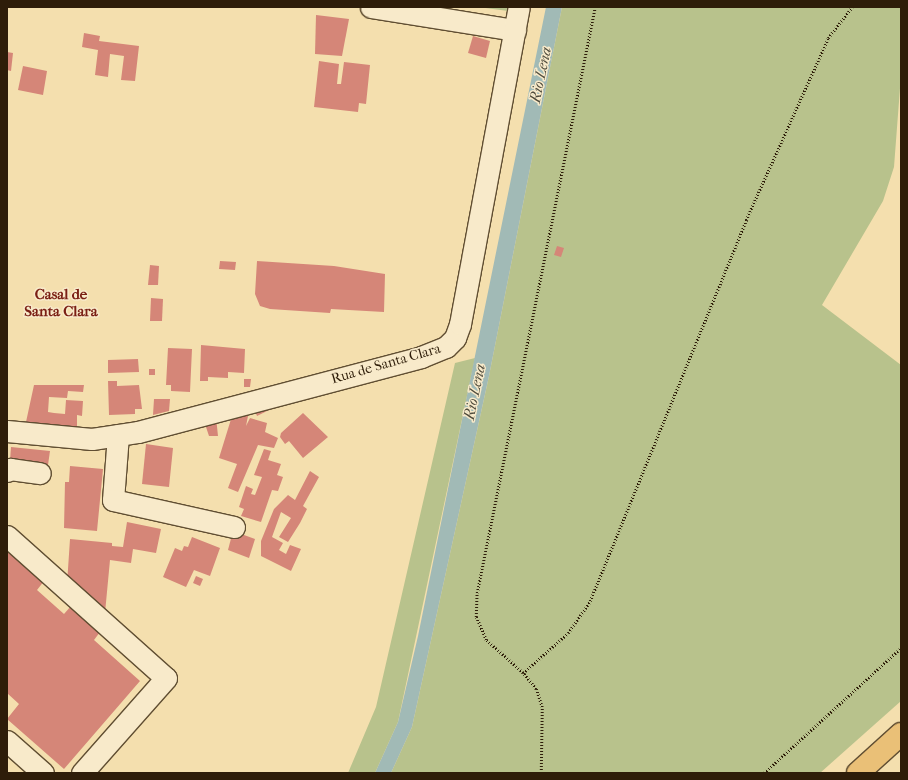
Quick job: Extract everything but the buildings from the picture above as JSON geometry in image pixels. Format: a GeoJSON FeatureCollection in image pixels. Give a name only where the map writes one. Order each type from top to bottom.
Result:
{"type":"FeatureCollection","features":[{"type":"Feature","properties":{"kind":"highway"},"geometry":{"type":"LineString","coordinates":[[858,773],[901,734]]}},
{"type":"Feature","properties":{"kind":"street"},"geometry":{"type":"LineString","coordinates":[[371,7],[515,30]]}},
{"type":"Feature","properties":{"kind":"street","name":"Rua de Santa Clara"},"geometry":{"type":"LineString","coordinates":[[7,431],[68,438],[118,435],[421,357],[446,347],[455,338],[478,235],[519,7]]}},
{"type":"Feature","properties":{"kind":"street"},"geometry":{"type":"LineString","coordinates":[[118,435],[112,500],[234,527]]}},
{"type":"Feature","properties":{"kind":"street"},"geometry":{"type":"LineString","coordinates":[[7,471],[10,469],[40,473]]}},
{"type":"Feature","properties":{"kind":"street"},"geometry":{"type":"LineString","coordinates":[[7,536],[166,678],[82,773]]}},
{"type":"Feature","properties":{"kind":"street"},"geometry":{"type":"LineString","coordinates":[[7,741],[43,773]]}},
{"type":"Feature","properties":{"kind":"path"},"geometry":{"type":"LineString","coordinates":[[541,773],[542,707],[536,689],[523,673],[486,640],[476,617],[477,593],[595,7]]}},
{"type":"Feature","properties":{"kind":"path"},"geometry":{"type":"LineString","coordinates":[[523,673],[568,633],[590,601],[746,220],[828,38],[852,7]]}},
{"type":"Feature","properties":{"kind":"path"},"geometry":{"type":"LineString","coordinates":[[764,773],[901,648]]}},
{"type":"Feature","properties":{"kind":"green space"},"geometry":{"type":"Polygon","coordinates":[[[478,7],[508,7],[508,11],[478,7]]]}},
{"type":"Feature","properties":{"kind":"green space"},"geometry":{"type":"Polygon","coordinates":[[[562,7],[901,7],[901,75],[894,167],[883,201],[822,305],[901,365],[901,701],[820,773],[391,773],[412,727],[489,376],[562,7]]]}},
{"type":"Feature","properties":{"kind":"green space"},"geometry":{"type":"Polygon","coordinates":[[[475,358],[398,722],[375,773],[348,773],[376,707],[455,363],[475,358]]]}},
{"type":"Feature","properties":{"kind":"water","name":"Rio Lena"},"geometry":{"type":"Polygon","coordinates":[[[546,7],[562,7],[489,376],[412,727],[391,773],[375,773],[398,722],[418,636],[546,7]]]}},
{"type":"Feature","properties":{"kind":"district","name":"Casal de Santa Clara"},"geometry":{"type":"Point","coordinates":[61,302]}}]}
